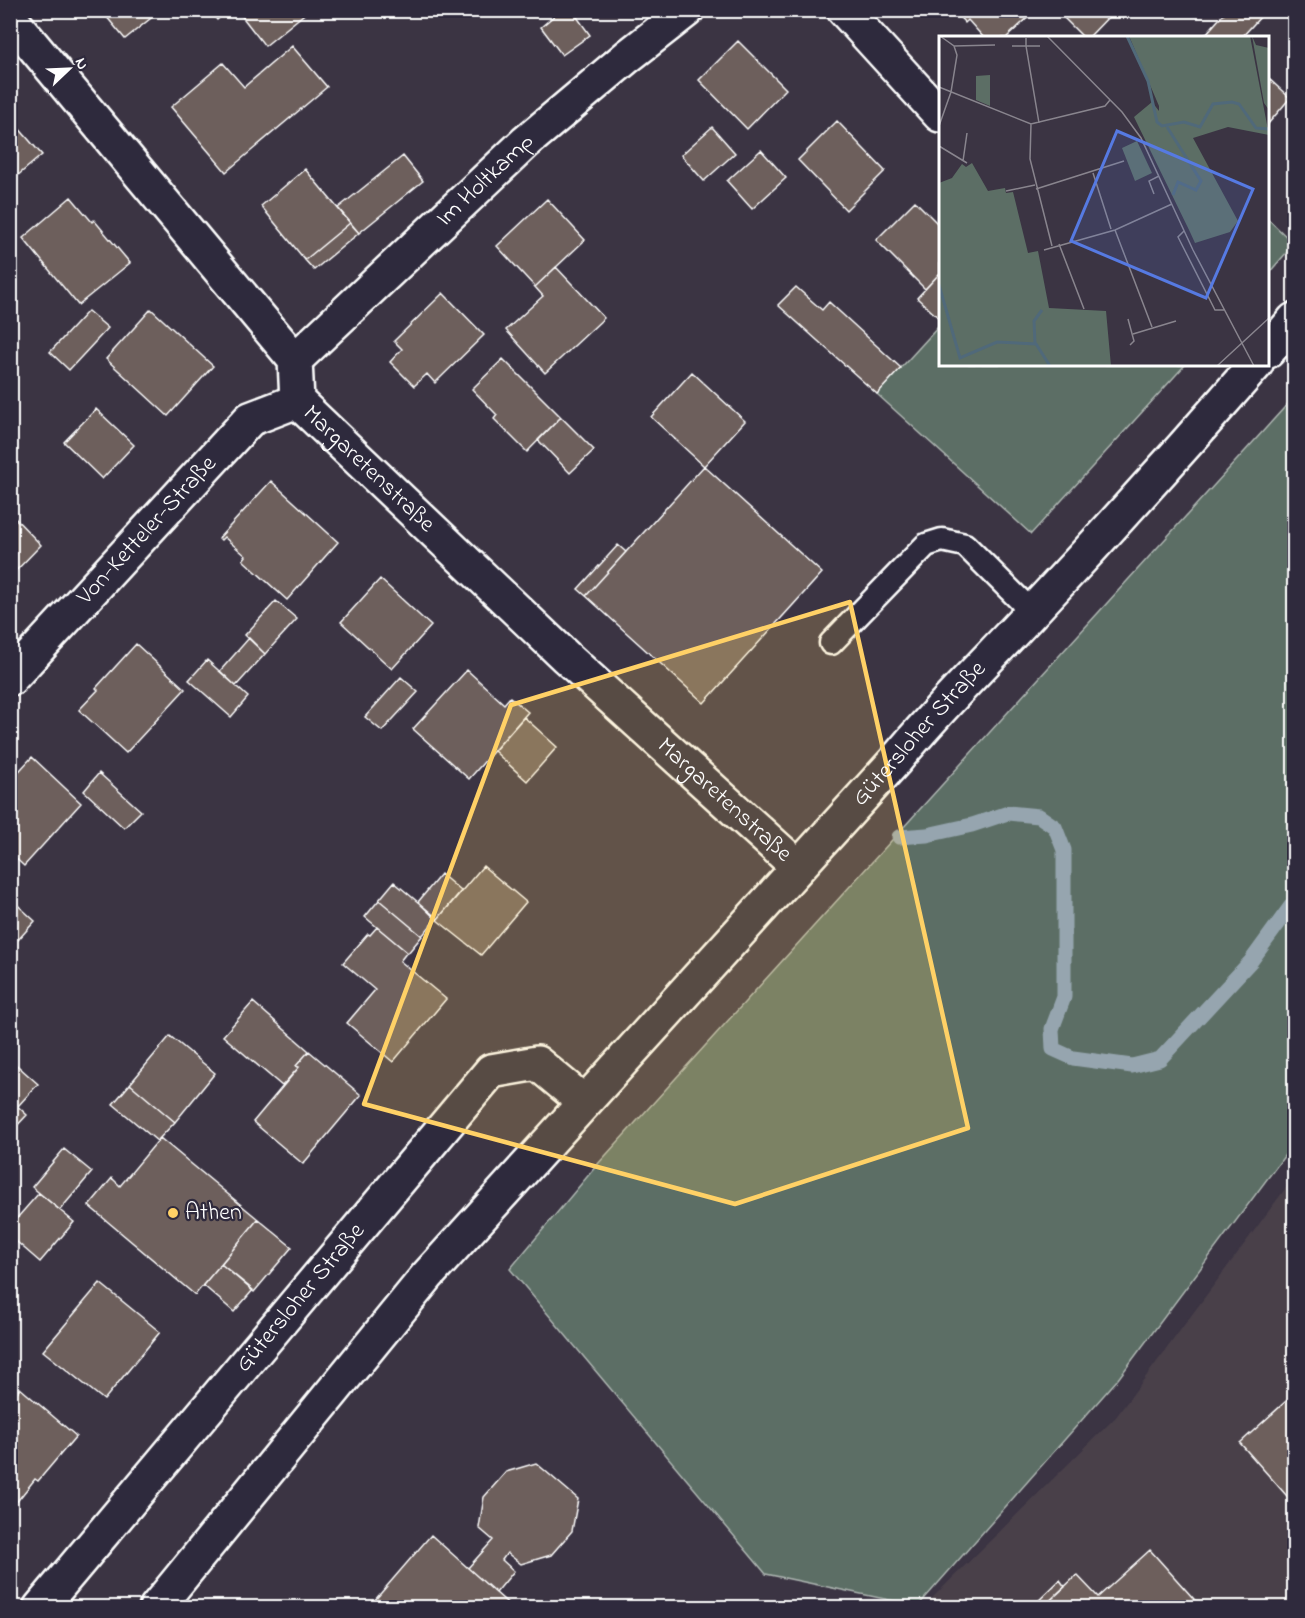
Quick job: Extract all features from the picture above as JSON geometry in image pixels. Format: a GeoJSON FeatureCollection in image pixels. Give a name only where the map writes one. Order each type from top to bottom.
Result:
{"type":"FeatureCollection","features":[{"type":"Feature","properties":{"kind":"street","name":"Im Holtkamp"},"geometry":{"type":"LineString","coordinates":[[295,360],[526,142],[687,10]]}},
{"type":"Feature","properties":{"kind":"street"},"geometry":{"type":"LineString","coordinates":[[844,10],[939,114]]}},
{"type":"Feature","properties":{"kind":"street"},"geometry":{"type":"LineString","coordinates":[[10,18],[295,360]]}},
{"type":"Feature","properties":{"kind":"street"},"geometry":{"type":"LineString","coordinates":[[1269,350],[1294,320]]}},
{"type":"Feature","properties":{"kind":"street","name":"Margaretenstraße"},"geometry":{"type":"LineString","coordinates":[[295,360],[297,401],[566,657],[798,867]]}},
{"type":"Feature","properties":{"kind":"street","name":"Gütersloher Straße"},"geometry":{"type":"LineString","coordinates":[[156,1608],[428,1276],[895,761],[925,724],[1032,612],[1254,366]]}},
{"type":"Feature","properties":{"kind":"street","name":"Von-Ketteler-Straße"},"geometry":{"type":"LineString","coordinates":[[10,679],[249,419],[297,401]]}},
{"type":"Feature","properties":{"kind":"street","name":"Gütersloher Straße"},"geometry":{"type":"LineString","coordinates":[[40,1608],[491,1071],[537,1063],[584,1102]]}},
{"type":"Feature","properties":{"kind":"lane"},"geometry":{"type":"LineString","coordinates":[[831,643],[926,544],[942,540],[965,545],[1032,612]]}},
{"type":"Feature","properties":{"kind":"highlighted area"},"geometry":{"type":"Polygon","coordinates":[[[850,602],[968,1128],[735,1204],[364,1104],[511,705],[850,602]]]}},
{"type":"Feature","properties":{"kind":"shaded area"},"geometry":{"type":"Polygon","coordinates":[[[1294,1177],[1294,1607],[922,1608],[1116,1417],[1294,1177]]]}},
{"type":"Feature","properties":{"kind":"green space"},"geometry":{"type":"Polygon","coordinates":[[[1269,220],[1294,244],[1269,273],[1269,220]]]}},
{"type":"Feature","properties":{"kind":"green space"},"geometry":{"type":"Polygon","coordinates":[[[939,326],[939,366],[1184,366],[1031,534],[877,394],[939,326]]]}},
{"type":"Feature","properties":{"kind":"green space"},"geometry":{"type":"Polygon","coordinates":[[[1294,397],[1294,1143],[1118,1379],[918,1606],[766,1574],[510,1269],[597,1165],[1294,397]]]}},
{"type":"Feature","properties":{"kind":"building"},"geometry":{"type":"Polygon","coordinates":[[[101,10],[161,10],[125,39],[101,10]]]}},
{"type":"Feature","properties":{"kind":"building"},"geometry":{"type":"Polygon","coordinates":[[[209,10],[228,10],[217,20],[209,10]]]}},
{"type":"Feature","properties":{"kind":"building"},"geometry":{"type":"Polygon","coordinates":[[[237,10],[308,10],[308,11],[265,46],[237,10]]]}},
{"type":"Feature","properties":{"kind":"building"},"geometry":{"type":"Polygon","coordinates":[[[561,10],[572,10],[590,35],[562,55],[541,27],[561,10]]]}},
{"type":"Feature","properties":{"kind":"building"},"geometry":{"type":"Polygon","coordinates":[[[953,10],[1036,10],[1008,36],[982,36],[968,20],[965,23],[953,10]]]}},
{"type":"Feature","properties":{"kind":"building"},"geometry":{"type":"Polygon","coordinates":[[[1065,10],[1115,10],[1090,36],[1082,36],[1061,15],[1065,10]]]}},
{"type":"Feature","properties":{"kind":"building"},"geometry":{"type":"Polygon","coordinates":[[[1227,10],[1256,10],[1262,15],[1243,36],[1208,36],[1206,34],[1227,10]]]}},
{"type":"Feature","properties":{"kind":"building"},"geometry":{"type":"Polygon","coordinates":[[[738,41],[786,89],[747,129],[699,80],[738,41]]]}},
{"type":"Feature","properties":{"kind":"building"},"geometry":{"type":"Polygon","coordinates":[[[292,46],[327,87],[226,172],[171,107],[223,63],[244,87],[292,46]]]}},
{"type":"Feature","properties":{"kind":"building"},"geometry":{"type":"Polygon","coordinates":[[[1269,79],[1290,98],[1269,123],[1269,79]]]}},
{"type":"Feature","properties":{"kind":"building"},"geometry":{"type":"Polygon","coordinates":[[[10,118],[42,155],[10,182],[10,118]]]}},
{"type":"Feature","properties":{"kind":"building"},"geometry":{"type":"Polygon","coordinates":[[[837,121],[885,171],[846,210],[798,160],[837,121]]]}},
{"type":"Feature","properties":{"kind":"building"},"geometry":{"type":"Polygon","coordinates":[[[712,127],[735,153],[704,181],[681,155],[712,127]]]}},
{"type":"Feature","properties":{"kind":"building"},"geometry":{"type":"Polygon","coordinates":[[[761,150],[786,178],[752,209],[727,181],[761,150]]]}},
{"type":"Feature","properties":{"kind":"building"},"geometry":{"type":"Polygon","coordinates":[[[403,156],[423,181],[359,233],[338,208],[403,156]]]}},
{"type":"Feature","properties":{"kind":"building"},"geometry":{"type":"Polygon","coordinates":[[[305,169],[350,223],[305,260],[261,206],[305,169]]]}},
{"type":"Feature","properties":{"kind":"building"},"geometry":{"type":"Polygon","coordinates":[[[71,197],[92,222],[94,220],[130,263],[78,305],[23,238],[71,197]]]}},
{"type":"Feature","properties":{"kind":"building"},"geometry":{"type":"Polygon","coordinates":[[[547,199],[585,240],[535,287],[497,246],[547,199]]]}},
{"type":"Feature","properties":{"kind":"building"},"geometry":{"type":"Polygon","coordinates":[[[915,201],[939,225],[939,274],[925,289],[876,240],[915,201]]]}},
{"type":"Feature","properties":{"kind":"building"},"geometry":{"type":"Polygon","coordinates":[[[350,223],[359,233],[314,270],[305,260],[350,223]]]}},
{"type":"Feature","properties":{"kind":"building"},"geometry":{"type":"Polygon","coordinates":[[[556,267],[604,318],[545,373],[506,330],[543,296],[535,287],[556,267]]]}},
{"type":"Feature","properties":{"kind":"building"},"geometry":{"type":"Polygon","coordinates":[[[939,274],[939,318],[917,298],[939,274]]]}},
{"type":"Feature","properties":{"kind":"building"},"geometry":{"type":"Polygon","coordinates":[[[796,287],[822,310],[829,302],[901,368],[877,394],[778,305],[796,287]]]}},
{"type":"Feature","properties":{"kind":"building"},"geometry":{"type":"Polygon","coordinates":[[[443,293],[484,335],[435,383],[427,374],[414,386],[390,362],[402,349],[394,341],[443,293]]]}},
{"type":"Feature","properties":{"kind":"building"},"geometry":{"type":"Polygon","coordinates":[[[151,309],[213,366],[168,416],[106,359],[151,309]]]}},
{"type":"Feature","properties":{"kind":"building"},"geometry":{"type":"Polygon","coordinates":[[[88,311],[108,328],[69,370],[50,352],[88,311]]]}},
{"type":"Feature","properties":{"kind":"building"},"geometry":{"type":"Polygon","coordinates":[[[503,359],[561,417],[527,452],[494,419],[497,415],[472,389],[503,359]]]}},
{"type":"Feature","properties":{"kind":"building"},"geometry":{"type":"Polygon","coordinates":[[[692,372],[745,421],[704,466],[651,417],[692,372]]]}},
{"type":"Feature","properties":{"kind":"building"},"geometry":{"type":"Polygon","coordinates":[[[96,409],[134,445],[102,479],[64,442],[96,409]]]}},
{"type":"Feature","properties":{"kind":"building"},"geometry":{"type":"Polygon","coordinates":[[[561,417],[594,450],[570,473],[538,440],[561,417]]]}},
{"type":"Feature","properties":{"kind":"building"},"geometry":{"type":"Polygon","coordinates":[[[704,466],[822,573],[704,703],[586,596],[704,466]]]}},
{"type":"Feature","properties":{"kind":"building"},"geometry":{"type":"Polygon","coordinates":[[[271,481],[338,542],[287,600],[243,560],[246,556],[224,537],[221,540],[219,538],[271,481]]]}},
{"type":"Feature","properties":{"kind":"building"},"geometry":{"type":"Polygon","coordinates":[[[10,513],[41,545],[10,577],[10,513]]]}},
{"type":"Feature","properties":{"kind":"building"},"geometry":{"type":"Polygon","coordinates":[[[618,545],[626,552],[586,596],[578,589],[618,545]]]}},
{"type":"Feature","properties":{"kind":"building"},"geometry":{"type":"Polygon","coordinates":[[[380,579],[431,626],[392,669],[341,622],[380,579]]]}},
{"type":"Feature","properties":{"kind":"building"},"geometry":{"type":"Polygon","coordinates":[[[276,601],[297,619],[265,654],[245,635],[276,601]]]}},
{"type":"Feature","properties":{"kind":"building"},"geometry":{"type":"Polygon","coordinates":[[[249,638],[265,654],[236,686],[220,671],[249,638]]]}},
{"type":"Feature","properties":{"kind":"building"},"geometry":{"type":"Polygon","coordinates":[[[136,644],[185,689],[126,753],[79,710],[136,644]]]}},
{"type":"Feature","properties":{"kind":"building"},"geometry":{"type":"Polygon","coordinates":[[[207,660],[248,697],[231,717],[189,680],[207,660]]]}},
{"type":"Feature","properties":{"kind":"building"},"geometry":{"type":"Polygon","coordinates":[[[467,670],[504,704],[510,697],[528,712],[469,779],[413,729],[467,670]]]}},
{"type":"Feature","properties":{"kind":"building"},"geometry":{"type":"Polygon","coordinates":[[[401,677],[418,692],[382,731],[365,717],[401,677]]]}},
{"type":"Feature","properties":{"kind":"building"},"geometry":{"type":"Polygon","coordinates":[[[524,717],[557,747],[527,781],[494,751],[524,717]]]}},
{"type":"Feature","properties":{"kind":"building"},"geometry":{"type":"Polygon","coordinates":[[[32,757],[81,803],[24,866],[10,853],[10,781],[32,757]]]}},
{"type":"Feature","properties":{"kind":"building"},"geometry":{"type":"Polygon","coordinates":[[[99,773],[141,811],[124,828],[84,791],[99,773]]]}},
{"type":"Feature","properties":{"kind":"building"},"geometry":{"type":"Polygon","coordinates":[[[483,866],[526,902],[481,955],[437,920],[483,866]]]}},
{"type":"Feature","properties":{"kind":"building"},"geometry":{"type":"Polygon","coordinates":[[[441,874],[461,891],[437,920],[418,902],[441,874]]]}},
{"type":"Feature","properties":{"kind":"building"},"geometry":{"type":"Polygon","coordinates":[[[394,882],[437,918],[422,936],[379,900],[394,882]]]}},
{"type":"Feature","properties":{"kind":"building"},"geometry":{"type":"Polygon","coordinates":[[[10,898],[35,921],[18,940],[10,933],[10,898]]]}},
{"type":"Feature","properties":{"kind":"building"},"geometry":{"type":"Polygon","coordinates":[[[379,900],[422,936],[408,953],[365,917],[379,900]]]}},
{"type":"Feature","properties":{"kind":"building"},"geometry":{"type":"Polygon","coordinates":[[[377,927],[407,952],[400,961],[446,999],[393,1062],[347,1023],[375,990],[343,963],[377,927]]]}},
{"type":"Feature","properties":{"kind":"building"},"geometry":{"type":"Polygon","coordinates":[[[253,1002],[309,1051],[296,1066],[299,1067],[282,1086],[223,1036],[253,1002]]]}},
{"type":"Feature","properties":{"kind":"building"},"geometry":{"type":"Polygon","coordinates":[[[170,1036],[215,1073],[175,1122],[130,1084],[170,1036]]]}},
{"type":"Feature","properties":{"kind":"building"},"geometry":{"type":"Polygon","coordinates":[[[309,1051],[361,1095],[303,1164],[253,1122],[299,1067],[296,1066],[309,1051]]]}},
{"type":"Feature","properties":{"kind":"building"},"geometry":{"type":"Polygon","coordinates":[[[10,1059],[38,1084],[18,1106],[10,1099],[10,1059]]]}},
{"type":"Feature","properties":{"kind":"building"},"geometry":{"type":"Polygon","coordinates":[[[130,1084],[175,1122],[157,1141],[113,1104],[130,1084]]]}},
{"type":"Feature","properties":{"kind":"building"},"geometry":{"type":"Polygon","coordinates":[[[10,1099],[27,1115],[10,1133],[10,1099]]]}},
{"type":"Feature","properties":{"kind":"building","name":"Athen"},"geometry":{"type":"Polygon","coordinates":[[[160,1138],[258,1219],[195,1295],[89,1206],[112,1178],[120,1186],[160,1138]]]}},
{"type":"Feature","properties":{"kind":"building"},"geometry":{"type":"Polygon","coordinates":[[[64,1149],[92,1172],[60,1210],[32,1187],[64,1149]]]}},
{"type":"Feature","properties":{"kind":"building"},"geometry":{"type":"Polygon","coordinates":[[[39,1193],[74,1222],[40,1262],[10,1236],[10,1226],[39,1193]]]}},
{"type":"Feature","properties":{"kind":"building"},"geometry":{"type":"Polygon","coordinates":[[[258,1219],[292,1247],[254,1292],[221,1264],[258,1219]]]}},
{"type":"Feature","properties":{"kind":"building"},"geometry":{"type":"Polygon","coordinates":[[[221,1264],[253,1290],[234,1312],[203,1285],[221,1264]]]}},
{"type":"Feature","properties":{"kind":"building"},"geometry":{"type":"Polygon","coordinates":[[[100,1283],[160,1332],[104,1400],[43,1351],[100,1283]]]}},
{"type":"Feature","properties":{"kind":"building"},"geometry":{"type":"Polygon","coordinates":[[[10,1383],[19,1390],[10,1399],[10,1383]]]}},
{"type":"Feature","properties":{"kind":"building"},"geometry":{"type":"Polygon","coordinates":[[[20,1388],[76,1436],[38,1481],[35,1479],[15,1504],[10,1500],[10,1399],[20,1388]]]}},
{"type":"Feature","properties":{"kind":"building"},"geometry":{"type":"Polygon","coordinates":[[[1294,1394],[1294,1504],[1240,1443],[1294,1394]]]}},
{"type":"Feature","properties":{"kind":"building"},"geometry":{"type":"Polygon","coordinates":[[[536,1463],[578,1499],[572,1531],[551,1555],[521,1564],[507,1553],[502,1560],[514,1571],[496,1593],[468,1568],[493,1540],[479,1528],[484,1497],[506,1472],[536,1463]]]}},
{"type":"Feature","properties":{"kind":"building"},"geometry":{"type":"Polygon","coordinates":[[[431,1535],[468,1568],[513,1608],[368,1608],[431,1535]]]}},
{"type":"Feature","properties":{"kind":"building"},"geometry":{"type":"Polygon","coordinates":[[[1150,1550],[1202,1608],[1042,1608],[1077,1575],[1098,1597],[1150,1550]]]}},
{"type":"Feature","properties":{"kind":"building"},"geometry":{"type":"Polygon","coordinates":[[[1060,1580],[1065,1587],[1042,1608],[1031,1608],[1060,1580]]]}},
{"type":"Feature","properties":{"kind":"waterway"},"geometry":{"type":"LineString","coordinates":[[899,837],[927,835],[972,825],[1008,813],[1039,816],[1055,827],[1064,850],[1064,997],[1052,1029],[1053,1049],[1073,1058],[1132,1066],[1160,1059],[1251,961],[1294,902]]}},
{"type":"Feature","properties":{"kind":"place","name":"Athen"},"geometry":{"type":"Point","coordinates":[173,1213]}}]}
